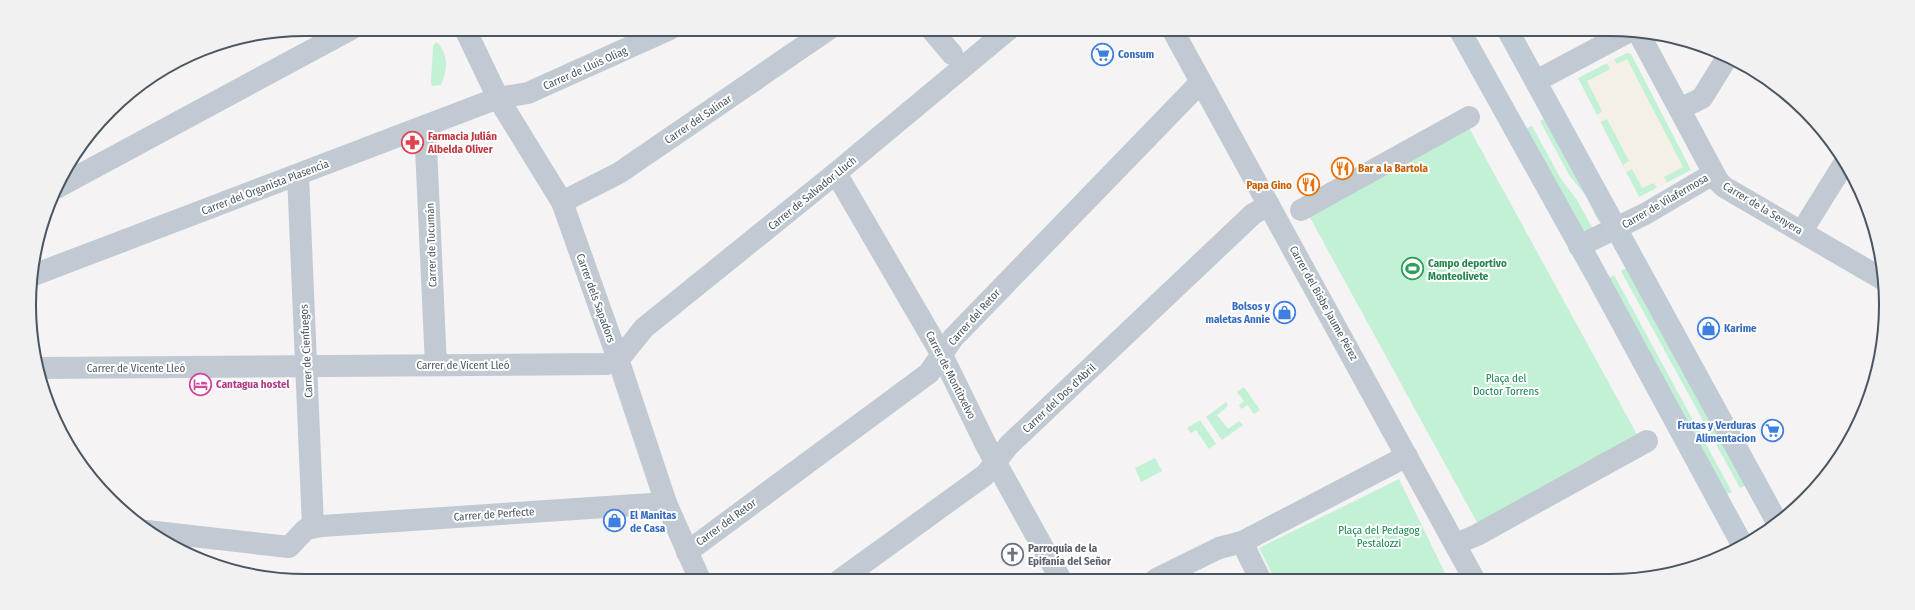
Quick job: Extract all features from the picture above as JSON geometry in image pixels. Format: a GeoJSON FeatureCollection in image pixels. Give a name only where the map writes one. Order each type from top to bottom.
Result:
{"type":"FeatureCollection","features":[{"type":"Feature","properties":{"kind":"main road"},"geometry":{"type":"LineString","coordinates":[[1463,36],[1739,541]]}},
{"type":"Feature","properties":{"kind":"main road"},"geometry":{"type":"LineString","coordinates":[[1511,36],[1775,518]]}},
{"type":"Feature","properties":{"kind":"street"},"geometry":{"type":"LineString","coordinates":[[66,183],[338,36]]}},
{"type":"Feature","properties":{"kind":"street","name":"Carrer dels Sapadors"},"geometry":{"type":"LineString","coordinates":[[468,36],[498,98],[562,202],[618,358],[666,503],[697,574]]}},
{"type":"Feature","properties":{"kind":"street","name":"Carrer de Lluís Oliag"},"geometry":{"type":"LineString","coordinates":[[498,98],[528,93],[654,36]]}},
{"type":"Feature","properties":{"kind":"street","name":"Carrer del Salinar"},"geometry":{"type":"LineString","coordinates":[[562,202],[619,173],[819,36]]}},
{"type":"Feature","properties":{"kind":"street"},"geometry":{"type":"LineString","coordinates":[[937,36],[952,54]]}},
{"type":"Feature","properties":{"kind":"street","name":"Carrer de Salvador Lluch"},"geometry":{"type":"LineString","coordinates":[[618,358],[644,328],[836,173],[1001,36]]}},
{"type":"Feature","properties":{"kind":"street","name":"Carrer del Bisbe Jaume Pérez"},"geometry":{"type":"LineString","coordinates":[[1176,36],[1200,83],[1269,205],[1471,574]]}},
{"type":"Feature","properties":{"kind":"street"},"geometry":{"type":"LineString","coordinates":[[1536,81],[1630,37]]}},
{"type":"Feature","properties":{"kind":"street","name":"Carrer de la Senyera"},"geometry":{"type":"LineString","coordinates":[[1639,38],[1680,109],[1713,174],[1724,187],[1877,276]]}},
{"type":"Feature","properties":{"kind":"street"},"geometry":{"type":"LineString","coordinates":[[1680,109],[1702,98],[1724,62]]}},
{"type":"Feature","properties":{"kind":"street","name":"Carrer del Retor"},"geometry":{"type":"LineString","coordinates":[[687,552],[929,373],[953,338],[1200,83]]}},
{"type":"Feature","properties":{"kind":"street","name":"Carrer del Organista Plasencia"},"geometry":{"type":"LineString","coordinates":[[38,273],[498,98]]}},
{"type":"Feature","properties":{"kind":"street"},"geometry":{"type":"LineString","coordinates":[[1301,210],[1469,117]]}},
{"type":"Feature","properties":{"kind":"street","name":"Carrer de Tucumán"},"geometry":{"type":"LineString","coordinates":[[425,126],[436,365]]}},
{"type":"Feature","properties":{"kind":"street"},"geometry":{"type":"LineString","coordinates":[[1802,232],[1841,168]]}},
{"type":"Feature","properties":{"kind":"street","name":"Carrer de Montitxelvo"},"geometry":{"type":"LineString","coordinates":[[836,173],[942,355],[995,461],[1057,574]]}},
{"type":"Feature","properties":{"kind":"street","name":"Carrer de Vilafermosa"},"geometry":{"type":"LineString","coordinates":[[1579,246],[1617,228],[1713,174]]}},
{"type":"Feature","properties":{"kind":"street","name":"Carrer de Cienfuegos"},"geometry":{"type":"LineString","coordinates":[[298,175],[306,367],[317,526]]}},
{"type":"Feature","properties":{"kind":"street","name":"Carrer del Dos d'Abril"},"geometry":{"type":"LineString","coordinates":[[848,574],[984,475],[1009,445],[1253,214],[1269,205]]}},
{"type":"Feature","properties":{"kind":"street","name":"Carrer de Vicent Lleó"},"geometry":{"type":"LineString","coordinates":[[306,367],[597,365],[606,364],[618,358]]}},
{"type":"Feature","properties":{"kind":"street","name":"Carrer de Vicente Lleó"},"geometry":{"type":"LineString","coordinates":[[43,368],[306,367]]}},
{"type":"Feature","properties":{"kind":"street"},"geometry":{"type":"LineString","coordinates":[[1456,544],[1477,535],[1646,441]]}},
{"type":"Feature","properties":{"kind":"street"},"geometry":{"type":"LineString","coordinates":[[1168,574],[1220,548],[1242,542],[1407,456]]}},
{"type":"Feature","properties":{"kind":"street","name":"Carrer de Perfecte"},"geometry":{"type":"LineString","coordinates":[[317,526],[666,503]]}},
{"type":"Feature","properties":{"kind":"street"},"geometry":{"type":"LineString","coordinates":[[162,533],[289,547],[306,529],[317,526]]}},
{"type":"Feature","properties":{"kind":"street"},"geometry":{"type":"LineString","coordinates":[[1242,542],[1258,574]]}},
{"type":"Feature","properties":{"kind":"green space"},"geometry":{"type":"Polygon","coordinates":[[[436,42],[440,46],[446,58],[446,67],[441,85],[432,86],[433,46],[436,42]]]}},
{"type":"Feature","properties":{"kind":"green space"},"geometry":{"type":"Polygon","coordinates":[[[1627,53],[1631,54],[1691,170],[1639,197],[1578,78],[1627,53]]]}},
{"type":"Feature","properties":{"kind":"green space"},"geometry":{"type":"Polygon","coordinates":[[[1546,118],[1600,218],[1599,223],[1586,196],[1569,175],[1540,121],[1546,118]]]}},
{"type":"Feature","properties":{"kind":"green space","name":"Plaça del Doctor Torrens"},"geometry":{"type":"Polygon","coordinates":[[[1468,126],[1639,438],[1479,526],[1308,214],[1468,126]]]}},
{"type":"Feature","properties":{"kind":"green space"},"geometry":{"type":"Polygon","coordinates":[[[1532,126],[1561,179],[1577,200],[1593,229],[1587,231],[1581,229],[1525,129],[1532,126]]]}},
{"type":"Feature","properties":{"kind":"green space"},"geometry":{"type":"Polygon","coordinates":[[[1628,267],[1747,485],[1740,488],[1621,271],[1628,267]]]}},
{"type":"Feature","properties":{"kind":"green space"},"geometry":{"type":"Polygon","coordinates":[[[1614,275],[1732,492],[1725,495],[1608,279],[1614,275]]]}},
{"type":"Feature","properties":{"kind":"green space"},"geometry":{"type":"Polygon","coordinates":[[[1244,387],[1260,410],[1254,414],[1248,405],[1241,409],[1239,405],[1244,401],[1237,392],[1244,387]]]}},
{"type":"Feature","properties":{"kind":"green space"},"geometry":{"type":"Polygon","coordinates":[[[1226,402],[1228,406],[1217,415],[1228,429],[1239,421],[1243,425],[1222,440],[1206,417],[1226,402]]]}},
{"type":"Feature","properties":{"kind":"green space"},"geometry":{"type":"Polygon","coordinates":[[[1200,420],[1216,444],[1209,449],[1196,430],[1191,433],[1187,428],[1200,420]]]}},
{"type":"Feature","properties":{"kind":"green space"},"geometry":{"type":"Polygon","coordinates":[[[1155,458],[1162,471],[1141,482],[1135,468],[1155,458]]]}},
{"type":"Feature","properties":{"kind":"green space","name":"Plaça del Pedagog Pestalozzi"},"geometry":{"type":"Polygon","coordinates":[[[1399,479],[1446,574],[1272,574],[1259,548],[1399,479]]]}},
{"type":"Feature","properties":{"kind":"sand"},"geometry":{"type":"Polygon","coordinates":[[[1614,59],[1617,64],[1627,59],[1683,167],[1664,177],[1667,183],[1657,188],[1654,183],[1642,188],[1632,169],[1626,172],[1623,165],[1629,161],[1607,119],[1600,122],[1597,115],[1602,111],[1587,81],[1610,69],[1607,63],[1614,59]]]}},
{"type":"Feature","properties":{"kind":"place","name":"Consum"},"geometry":{"type":"Point","coordinates":[1103,54]}},
{"type":"Feature","properties":{"kind":"place","name":"Farmacia Julián Albelda Oliver"},"geometry":{"type":"Point","coordinates":[412,142]}},
{"type":"Feature","properties":{"kind":"place","name":"Bar a la Bartola"},"geometry":{"type":"Point","coordinates":[1343,168]}},
{"type":"Feature","properties":{"kind":"place","name":"Papa Gino"},"geometry":{"type":"Point","coordinates":[1308,185]}},
{"type":"Feature","properties":{"kind":"place","name":"Campo deportivo Monteolivete"},"geometry":{"type":"Point","coordinates":[1412,269]}},
{"type":"Feature","properties":{"kind":"place","name":"Bolsos y maletas Annie"},"geometry":{"type":"Point","coordinates":[1285,312]}},
{"type":"Feature","properties":{"kind":"place","name":"Karime"},"geometry":{"type":"Point","coordinates":[1708,328]}},
{"type":"Feature","properties":{"kind":"place","name":"Cantagua hostel"},"geometry":{"type":"Point","coordinates":[201,384]}},
{"type":"Feature","properties":{"kind":"place","name":"Frutas y Verduras Alimentacion"},"geometry":{"type":"Point","coordinates":[1772,431]}},
{"type":"Feature","properties":{"kind":"place","name":"El Manitas de Casa"},"geometry":{"type":"Point","coordinates":[615,521]}},
{"type":"Feature","properties":{"kind":"place","name":"Parroquia de la Epifanía del Señor"},"geometry":{"type":"Point","coordinates":[1012,554]}}]}
